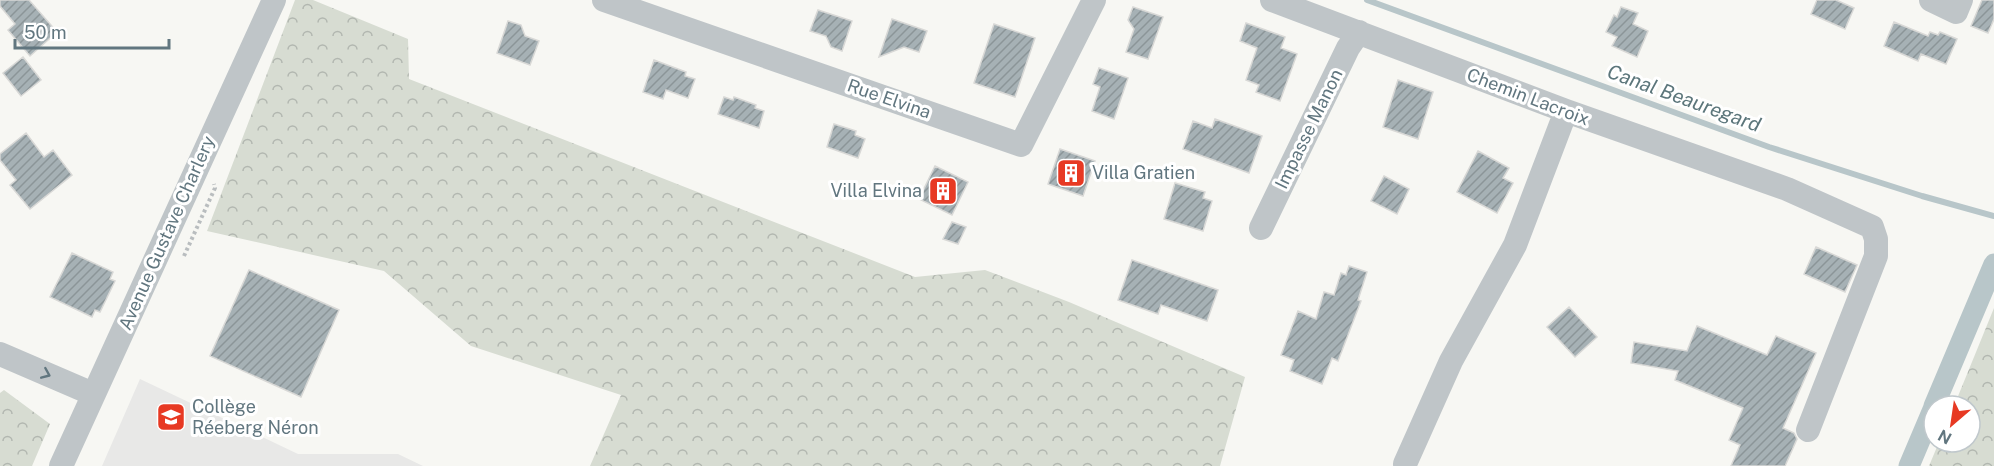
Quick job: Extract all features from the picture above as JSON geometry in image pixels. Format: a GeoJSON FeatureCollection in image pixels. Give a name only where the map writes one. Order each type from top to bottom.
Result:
{"type":"FeatureCollection","features":[{"type":"Feature","properties":{"kind":"street","name":"Avenue Gustave Charlery"},"geometry":{"type":"LineString","coordinates":[[61,466],[274,0]]}},
{"type":"Feature","properties":{"kind":"street","name":"Rue Elvina"},"geometry":{"type":"LineString","coordinates":[[604,0],[1022,145],[1094,0]]}},
{"type":"Feature","properties":{"kind":"street","name":"Chemin Lacroix"},"geometry":{"type":"LineString","coordinates":[[1272,0],[1566,111],[1787,189],[1872,227],[1876,239],[1875,256],[1808,430]]}},
{"type":"Feature","properties":{"kind":"street"},"geometry":{"type":"LineString","coordinates":[[1930,0],[1956,12],[1961,0]]}},
{"type":"Feature","properties":{"kind":"street","name":"Impasse Manon"},"geometry":{"type":"LineString","coordinates":[[1261,228],[1348,48],[1359,32]]}},
{"type":"Feature","properties":{"kind":"street"},"geometry":{"type":"LineString","coordinates":[[1405,464],[1451,361],[1515,245],[1566,111]]}},
{"type":"Feature","properties":{"kind":"street"},"geometry":{"type":"LineString","coordinates":[[0,354],[93,394]]}},
{"type":"Feature","properties":{"kind":"shaded area","name":"Collège Réeberg Néron"},"geometry":{"type":"Polygon","coordinates":[[[140,379],[298,454],[398,454],[423,466],[102,466],[140,379]]]}},
{"type":"Feature","properties":{"kind":"green space"},"geometry":{"type":"Polygon","coordinates":[[[295,0],[313,0],[408,39],[409,79],[915,277],[985,270],[1069,302],[1245,377],[1220,466],[590,466],[621,395],[471,346],[384,271],[207,231],[295,0]]]}},
{"type":"Feature","properties":{"kind":"green space"},"geometry":{"type":"Polygon","coordinates":[[[1994,308],[1994,466],[1929,466],[1934,454],[1982,454],[1982,394],[1959,394],[1994,308]]]}},
{"type":"Feature","properties":{"kind":"green space"},"geometry":{"type":"Polygon","coordinates":[[[4,390],[50,424],[32,466],[0,466],[0,393],[4,390]]]}},
{"type":"Feature","properties":{"kind":"building"},"geometry":{"type":"Polygon","coordinates":[[[0,0],[29,0],[57,32],[30,56],[8,30],[15,24],[0,6],[0,0]]]}},
{"type":"Feature","properties":{"kind":"building"},"geometry":{"type":"Polygon","coordinates":[[[1817,0],[1836,0],[1854,8],[1845,29],[1811,14],[1817,0]]]}},
{"type":"Feature","properties":{"kind":"building"},"geometry":{"type":"Polygon","coordinates":[[[1982,0],[1994,0],[1994,19],[1988,33],[1971,26],[1982,0]]]}},
{"type":"Feature","properties":{"kind":"building"},"geometry":{"type":"Polygon","coordinates":[[[1133,7],[1163,17],[1148,59],[1126,52],[1134,29],[1128,20],[1133,7]]]}},
{"type":"Feature","properties":{"kind":"building"},"geometry":{"type":"Polygon","coordinates":[[[1621,7],[1638,13],[1633,24],[1648,31],[1637,57],[1612,46],[1617,37],[1606,32],[1614,15],[1617,17],[1621,7]]]}},
{"type":"Feature","properties":{"kind":"building"},"geometry":{"type":"Polygon","coordinates":[[[818,10],[852,21],[842,51],[831,47],[826,36],[810,31],[818,10]]]}},
{"type":"Feature","properties":{"kind":"building"},"geometry":{"type":"Polygon","coordinates":[[[892,19],[927,31],[919,52],[904,47],[879,57],[892,19]]]}},
{"type":"Feature","properties":{"kind":"building"},"geometry":{"type":"Polygon","coordinates":[[[508,21],[521,25],[525,36],[539,41],[530,65],[497,53],[508,21]]]}},
{"type":"Feature","properties":{"kind":"building"},"geometry":{"type":"Polygon","coordinates":[[[1894,22],[1928,36],[1930,32],[1938,35],[1940,32],[1957,39],[1946,64],[1921,54],[1918,61],[1884,46],[1894,22]]]}},
{"type":"Feature","properties":{"kind":"building"},"geometry":{"type":"Polygon","coordinates":[[[1246,23],[1285,37],[1281,48],[1297,54],[1280,101],[1256,92],[1259,85],[1246,80],[1257,48],[1240,41],[1246,23]]]}},
{"type":"Feature","properties":{"kind":"building"},"geometry":{"type":"Polygon","coordinates":[[[994,24],[1035,38],[1015,97],[974,83],[994,24]]]}},
{"type":"Feature","properties":{"kind":"building"},"geometry":{"type":"Polygon","coordinates":[[[23,57],[41,80],[21,96],[3,73],[23,57]]]}},
{"type":"Feature","properties":{"kind":"building"},"geometry":{"type":"Polygon","coordinates":[[[654,60],[686,72],[685,76],[695,79],[688,98],[666,90],[663,99],[643,92],[654,60]]]}},
{"type":"Feature","properties":{"kind":"building"},"geometry":{"type":"Polygon","coordinates":[[[1099,68],[1128,78],[1114,119],[1092,111],[1100,87],[1093,84],[1099,68]]]}},
{"type":"Feature","properties":{"kind":"building"},"geometry":{"type":"Polygon","coordinates":[[[1398,80],[1433,92],[1418,139],[1383,127],[1398,80]]]}},
{"type":"Feature","properties":{"kind":"building"},"geometry":{"type":"Polygon","coordinates":[[[724,97],[733,100],[734,97],[756,105],[755,108],[764,111],[759,128],[718,114],[724,97]]]}},
{"type":"Feature","properties":{"kind":"building"},"geometry":{"type":"Polygon","coordinates":[[[1215,119],[1262,136],[1249,173],[1183,149],[1193,121],[1212,128],[1215,119]]]}},
{"type":"Feature","properties":{"kind":"building"},"geometry":{"type":"Polygon","coordinates":[[[834,124],[856,131],[855,135],[865,139],[858,158],[827,147],[834,124]]]}},
{"type":"Feature","properties":{"kind":"building"},"geometry":{"type":"Polygon","coordinates":[[[26,133],[44,157],[53,150],[72,175],[30,209],[10,185],[16,180],[0,160],[0,154],[26,133]]]}},
{"type":"Feature","properties":{"kind":"building","name":"Villa Gratien"},"geometry":{"type":"Polygon","coordinates":[[[1060,149],[1095,161],[1083,196],[1048,184],[1060,149]]]}},
{"type":"Feature","properties":{"kind":"building"},"geometry":{"type":"Polygon","coordinates":[[[1478,151],[1509,168],[1503,178],[1513,183],[1497,213],[1457,192],[1478,151]]]}},
{"type":"Feature","properties":{"kind":"building","name":"Villa Elvina"},"geometry":{"type":"Polygon","coordinates":[[[935,166],[968,182],[952,215],[919,199],[935,166]]]}},
{"type":"Feature","properties":{"kind":"building"},"geometry":{"type":"Polygon","coordinates":[[[1384,176],[1409,189],[1397,214],[1371,201],[1384,176]]]}},
{"type":"Feature","properties":{"kind":"building"},"geometry":{"type":"Polygon","coordinates":[[[1175,183],[1205,192],[1203,198],[1212,201],[1203,231],[1164,219],[1175,183]]]}},
{"type":"Feature","properties":{"kind":"building"},"geometry":{"type":"Polygon","coordinates":[[[952,222],[966,227],[958,244],[943,239],[952,222]]]}},
{"type":"Feature","properties":{"kind":"building"},"geometry":{"type":"Polygon","coordinates":[[[1816,247],[1857,265],[1845,292],[1804,274],[1816,247]]]}},
{"type":"Feature","properties":{"kind":"building"},"geometry":{"type":"Polygon","coordinates":[[[72,253],[113,272],[110,279],[115,281],[100,312],[95,310],[92,317],[50,297],[72,253]]]}},
{"type":"Feature","properties":{"kind":"building"},"geometry":{"type":"Polygon","coordinates":[[[1132,260],[1218,290],[1207,321],[1161,305],[1158,314],[1118,300],[1132,260]]]}},
{"type":"Feature","properties":{"kind":"building"},"geometry":{"type":"Polygon","coordinates":[[[1349,266],[1367,272],[1358,300],[1361,301],[1338,361],[1332,358],[1322,384],[1290,371],[1294,360],[1281,355],[1298,311],[1316,319],[1324,292],[1334,295],[1341,273],[1346,275],[1349,266]]]}},
{"type":"Feature","properties":{"kind":"building"},"geometry":{"type":"Polygon","coordinates":[[[249,270],[339,310],[301,397],[210,356],[249,270]]]}},
{"type":"Feature","properties":{"kind":"building"},"geometry":{"type":"Polygon","coordinates":[[[1569,307],[1597,337],[1575,357],[1547,327],[1569,307]]]}},
{"type":"Feature","properties":{"kind":"building"},"geometry":{"type":"Polygon","coordinates":[[[1697,326],[1767,355],[1776,336],[1816,353],[1783,428],[1794,433],[1797,439],[1785,466],[1731,466],[1740,445],[1729,440],[1743,408],[1675,380],[1678,371],[1631,363],[1634,342],[1687,351],[1697,326]]]}},
{"type":"Feature","properties":{"kind":"waterway","name":"Canal Beauregard"},"geometry":{"type":"LineString","coordinates":[[1367,0],[1769,147],[1922,196],[1994,216]]}},
{"type":"Feature","properties":{"kind":"waterway"},"geometry":{"type":"LineString","coordinates":[[1939,394],[1994,264]]}},
{"type":"Feature","properties":{"kind":"waterway"},"geometry":{"type":"LineString","coordinates":[[1909,466],[1922,435]]}},
{"type":"Feature","properties":{"kind":"place","name":"Villa Gratien"},"geometry":{"type":"Point","coordinates":[1071,173]}},
{"type":"Feature","properties":{"kind":"place","name":"Villa Elvina"},"geometry":{"type":"Point","coordinates":[943,191]}},
{"type":"Feature","properties":{"kind":"place","name":"Collège Réeberg Néron"},"geometry":{"type":"Point","coordinates":[171,417]}}]}
